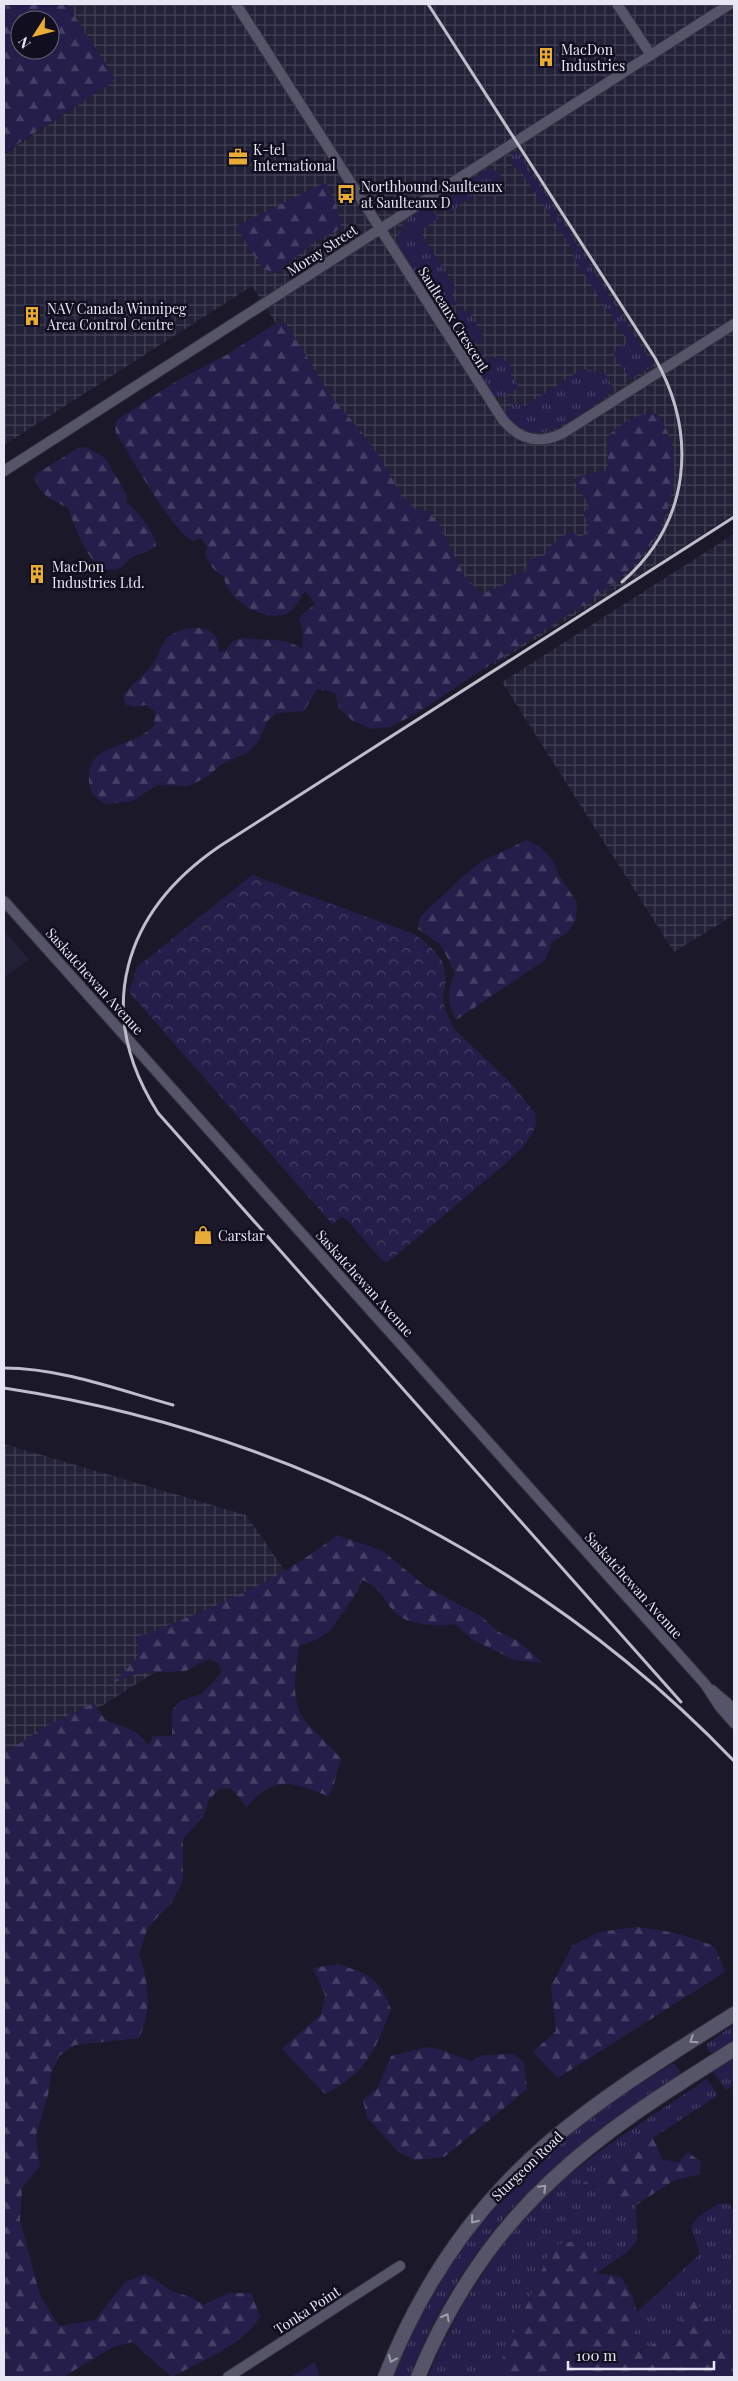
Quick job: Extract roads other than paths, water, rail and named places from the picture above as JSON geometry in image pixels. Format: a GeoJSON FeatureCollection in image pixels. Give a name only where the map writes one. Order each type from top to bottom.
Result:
{"type":"FeatureCollection","features":[{"type":"Feature","properties":{"kind":"main road","name":"Sturgeon Road"},"geometry":{"type":"LineString","coordinates":[[385,2377],[404,2331],[430,2283],[463,2234],[502,2187],[537,2152],[569,2126],[612,2094],[734,2014]]}},
{"type":"Feature","properties":{"kind":"main road","name":"Sturgeon Road"},"geometry":{"type":"LineString","coordinates":[[418,2377],[444,2320],[462,2289],[491,2247],[532,2199],[596,2143],[734,2048]]}},
{"type":"Feature","properties":{"kind":"street","name":"Saulteaux Crescent"},"geometry":{"type":"LineString","coordinates":[[236,4],[502,420],[515,433],[528,439],[545,440],[563,434],[734,324]]}},
{"type":"Feature","properties":{"kind":"street"},"geometry":{"type":"LineString","coordinates":[[617,4],[651,55]]}},
{"type":"Feature","properties":{"kind":"street","name":"Moray Street"},"geometry":{"type":"LineString","coordinates":[[4,471],[730,4]]}},
{"type":"Feature","properties":{"kind":"street","name":"Saskatchewan Avenue"},"geometry":{"type":"LineString","coordinates":[[4,901],[705,1684],[734,1709]]}},
{"type":"Feature","properties":{"kind":"street","name":"Saskatchewan Avenue"},"geometry":{"type":"LineString","coordinates":[[705,1684],[720,1707],[734,1723]]}},
{"type":"Feature","properties":{"kind":"street","name":"Tonka Point"},"geometry":{"type":"LineString","coordinates":[[228,2377],[400,2266]]}},
{"type":"Feature","properties":{"kind":"railway"},"geometry":{"type":"LineString","coordinates":[[428,4],[655,358],[669,387],[678,417],[682,447],[680,476],[674,505],[662,533],[645,558],[622,582]]}},
{"type":"Feature","properties":{"kind":"railway"},"geometry":{"type":"LineString","coordinates":[[681,1702],[158,1113],[138,1075],[127,1038],[123,1001],[128,966],[141,933],[160,901],[187,872],[220,846],[734,517]]}},
{"type":"Feature","properties":{"kind":"railway"},"geometry":{"type":"LineString","coordinates":[[4,1368],[25,1369],[68,1376],[173,1405]]}},
{"type":"Feature","properties":{"kind":"railway"},"geometry":{"type":"LineString","coordinates":[[4,1388],[107,1408],[207,1436],[305,1471],[400,1514],[491,1565],[577,1623],[658,1689],[734,1761]]}},
{"type":"Feature","properties":{"kind":"place","name":"MacDon Industries"},"geometry":{"type":"Point","coordinates":[546,57]}},
{"type":"Feature","properties":{"kind":"place","name":"K-tel International"},"geometry":{"type":"Point","coordinates":[238,157]}},
{"type":"Feature","properties":{"kind":"place","name":"Northbound Saulteaux at Saulteaux D"},"geometry":{"type":"Point","coordinates":[346,194]}},
{"type":"Feature","properties":{"kind":"place","name":"NAV Canada Winnipeg Area Control Centre"},"geometry":{"type":"Point","coordinates":[32,316]}},
{"type":"Feature","properties":{"kind":"place","name":"MacDon Industries Ltd."},"geometry":{"type":"Point","coordinates":[37,574]}},
{"type":"Feature","properties":{"kind":"place","name":"Carstar"},"geometry":{"type":"Point","coordinates":[203,1235]}}]}
